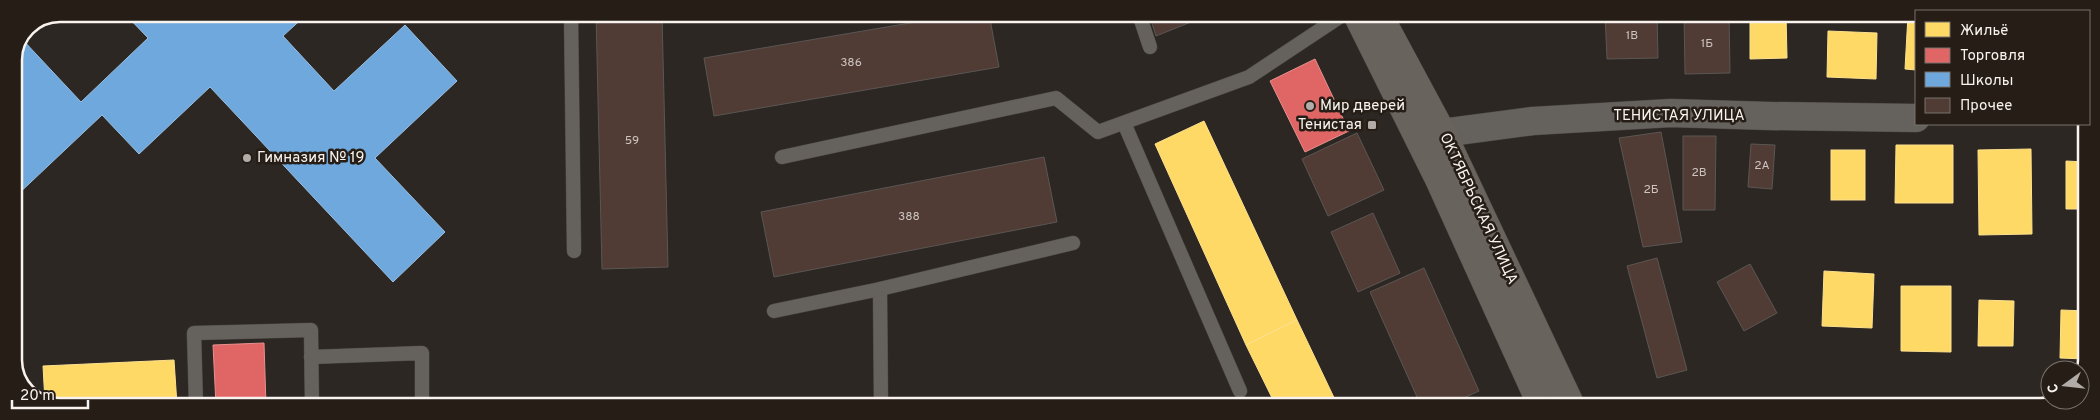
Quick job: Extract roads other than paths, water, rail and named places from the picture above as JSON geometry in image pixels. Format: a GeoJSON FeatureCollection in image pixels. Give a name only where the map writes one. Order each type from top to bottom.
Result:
{"type":"FeatureCollection","features":[{"type":"Feature","properties":{"kind":"main road","name":"ОКТЯБРЬСКАЯ УЛИЦА"},"geometry":{"type":"LineString","coordinates":[[1361,22],[1439,180],[1538,398]]}},
{"type":"Feature","properties":{"kind":"main road","name":"ОКТЯБРЬСКАЯ УЛИЦА"},"geometry":{"type":"LineString","coordinates":[[1382,22],[1442,133],[1567,398]]}},
{"type":"Feature","properties":{"kind":"street","name":"ТЕНИСТАЯ УЛИЦА"},"geometry":{"type":"LineString","coordinates":[[1442,133],[1532,121],[1671,113],[1915,118]]}},
{"type":"Feature","properties":{"kind":"lane"},"geometry":{"type":"LineString","coordinates":[[571,22],[574,251]]}},
{"type":"Feature","properties":{"kind":"lane"},"geometry":{"type":"LineString","coordinates":[[1141,22],[1150,47]]}},
{"type":"Feature","properties":{"kind":"lane"},"geometry":{"type":"LineString","coordinates":[[782,157],[1056,98],[1098,132],[1249,76],[1332,22]]}},
{"type":"Feature","properties":{"kind":"lane"},"geometry":{"type":"LineString","coordinates":[[1124,123],[1240,391]]}},
{"type":"Feature","properties":{"kind":"lane"},"geometry":{"type":"LineString","coordinates":[[774,311],[880,289],[1074,243]]}},
{"type":"Feature","properties":{"kind":"lane"},"geometry":{"type":"LineString","coordinates":[[880,289],[881,398]]}},
{"type":"Feature","properties":{"kind":"lane"},"geometry":{"type":"LineString","coordinates":[[196,398],[194,333],[311,330],[312,398]]}},
{"type":"Feature","properties":{"kind":"lane"},"geometry":{"type":"LineString","coordinates":[[312,357],[422,353],[422,398]]}},
{"type":"Feature","properties":{"kind":"place","name":"Мир дверей"},"geometry":{"type":"Point","coordinates":[1310,106]}},
{"type":"Feature","properties":{"kind":"place","name":"Тенистая"},"geometry":{"type":"Point","coordinates":[1372,125]}},
{"type":"Feature","properties":{"kind":"place","name":"Гимназия № 19"},"geometry":{"type":"Point","coordinates":[247,158]}}]}
